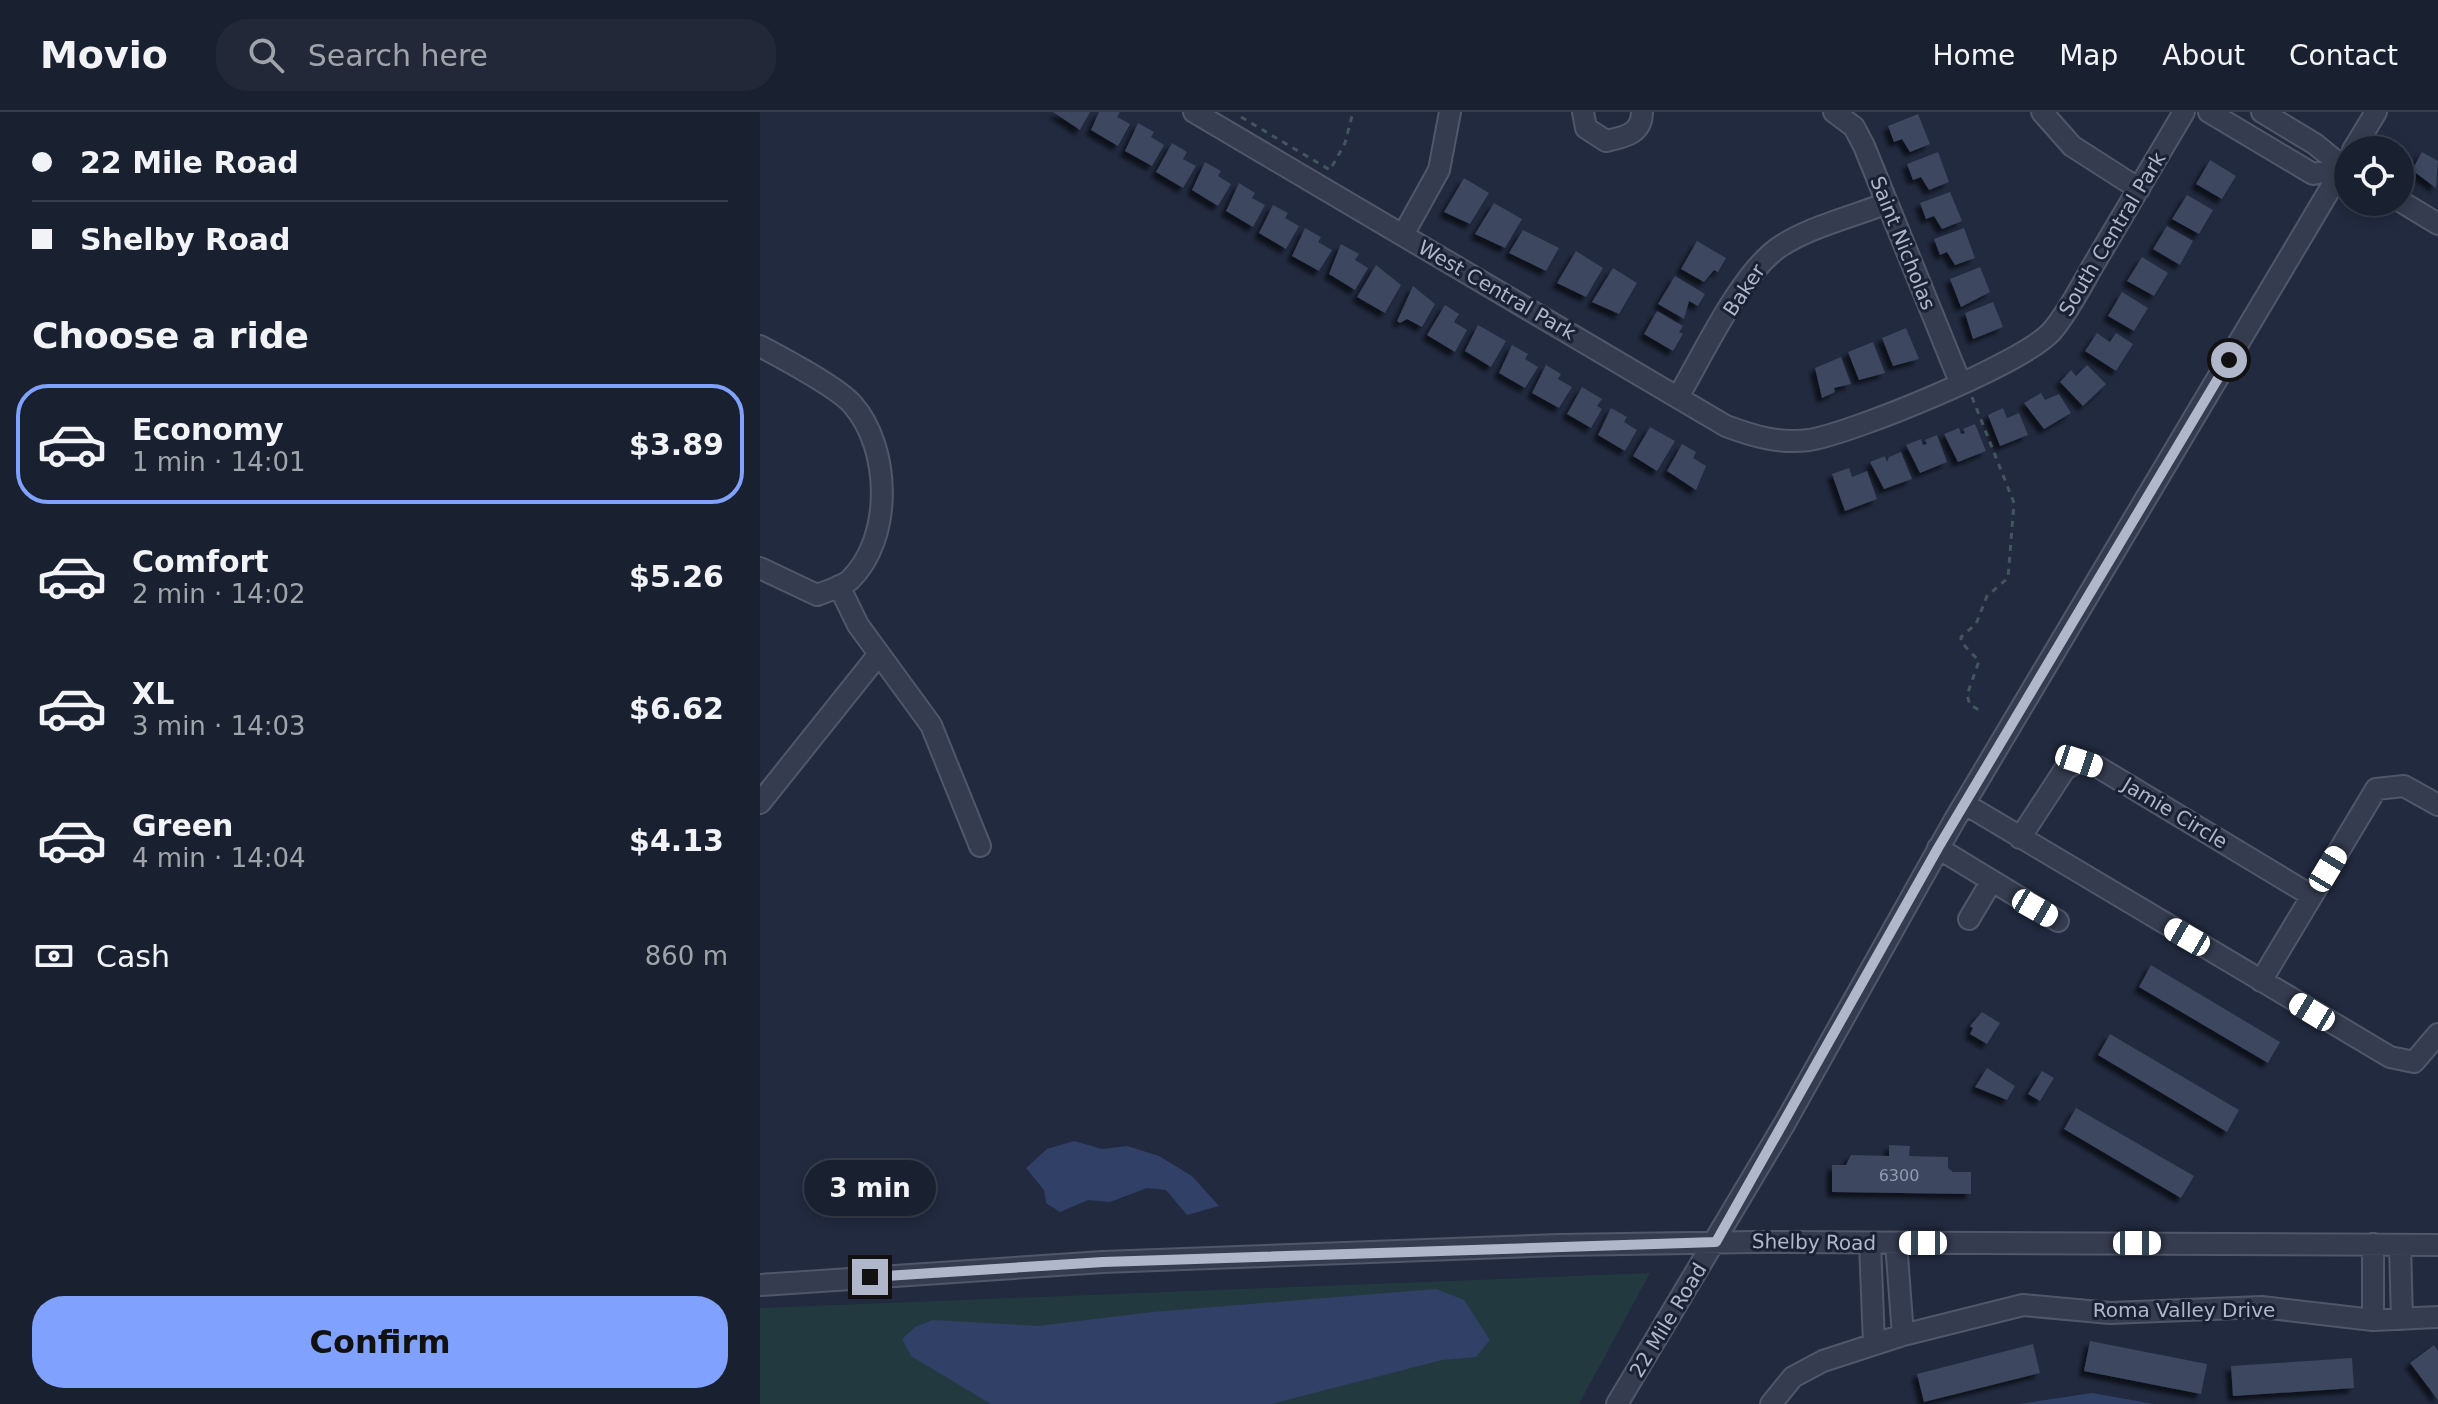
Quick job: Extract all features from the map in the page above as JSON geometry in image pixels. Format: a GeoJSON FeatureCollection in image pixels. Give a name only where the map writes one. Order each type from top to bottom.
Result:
{"type":"FeatureCollection","features":[{"type":"Feature","properties":{"kind":"street","name":"West Central Park"},"geometry":{"type":"LineString","coordinates":[[1194,112],[1678,397],[1743,432],[1773,440],[1810,440]]}},
{"type":"Feature","properties":{"kind":"street"},"geometry":{"type":"LineString","coordinates":[[1403,235],[1439,170],[1450,112]]}},
{"type":"Feature","properties":{"kind":"street"},"geometry":{"type":"LineString","coordinates":[[1583,112],[1586,128],[1606,141],[1631,135],[1642,121],[1642,112]]}},
{"type":"Feature","properties":{"kind":"street","name":"Saint Nicholas"},"geometry":{"type":"LineString","coordinates":[[1834,112],[1854,127],[1960,382]]}},
{"type":"Feature","properties":{"kind":"street"},"geometry":{"type":"LineString","coordinates":[[2042,112],[2072,146],[2139,189]]}},
{"type":"Feature","properties":{"kind":"street","name":"South Central Park"},"geometry":{"type":"LineString","coordinates":[[1810,440],[1851,427],[2009,363],[2049,334],[2184,112]]}},
{"type":"Feature","properties":{"kind":"street"},"geometry":{"type":"LineString","coordinates":[[2209,112],[2313,174],[2334,169]]}},
{"type":"Feature","properties":{"kind":"street"},"geometry":{"type":"LineString","coordinates":[[2262,112],[2334,157]]}},
{"type":"Feature","properties":{"kind":"street"},"geometry":{"type":"LineString","coordinates":[[2361,136],[2376,112]]}},
{"type":"Feature","properties":{"kind":"street","name":"22 Mile Road"},"geometry":{"type":"LineString","coordinates":[[1617,1404],[1716,1242],[1938,848],[2334,186]]}},
{"type":"Feature","properties":{"kind":"street","name":"Baker"},"geometry":{"type":"LineString","coordinates":[[1678,397],[1746,281],[1768,255],[1795,239],[1887,203]]}},
{"type":"Feature","properties":{"kind":"street"},"geometry":{"type":"LineString","coordinates":[[2414,209],[2438,224]]}},
{"type":"Feature","properties":{"kind":"street"},"geometry":{"type":"LineString","coordinates":[[760,346],[852,404],[878,452],[880,524],[867,556],[849,582],[817,595],[760,568]]}},
{"type":"Feature","properties":{"kind":"street"},"geometry":{"type":"LineString","coordinates":[[839,586],[858,625],[931,725],[980,846]]}},
{"type":"Feature","properties":{"kind":"street"},"geometry":{"type":"LineString","coordinates":[[760,803],[879,654]]}},
{"type":"Feature","properties":{"kind":"street","name":"Jamie Circle"},"geometry":{"type":"LineString","coordinates":[[2020,838],[2065,769],[2079,761],[2098,767],[2312,896]]}},
{"type":"Feature","properties":{"kind":"street"},"geometry":{"type":"LineString","coordinates":[[2261,981],[2376,789],[2404,786],[2438,805]]}},
{"type":"Feature","properties":{"kind":"street"},"geometry":{"type":"LineString","coordinates":[[1965,804],[2390,1057],[2414,1062],[2438,1034]]}},
{"type":"Feature","properties":{"kind":"street"},"geometry":{"type":"LineString","coordinates":[[1938,848],[2058,921]]}},
{"type":"Feature","properties":{"kind":"street"},"geometry":{"type":"LineString","coordinates":[[1969,919],[1991,882]]}},
{"type":"Feature","properties":{"kind":"street","name":"Shelby Road"},"geometry":{"type":"LineString","coordinates":[[760,1285],[1103,1262],[1559,1245],[1716,1242],[2438,1245]]}},
{"type":"Feature","properties":{"kind":"street"},"geometry":{"type":"LineString","coordinates":[[1870,1243],[1874,1343]]}},
{"type":"Feature","properties":{"kind":"street"},"geometry":{"type":"LineString","coordinates":[[1896,1243],[1903,1335]]}},
{"type":"Feature","properties":{"kind":"street"},"geometry":{"type":"LineString","coordinates":[[2373,1244],[2373,1320]]}},
{"type":"Feature","properties":{"kind":"street"},"geometry":{"type":"LineString","coordinates":[[2400,1245],[2402,1319]]}},
{"type":"Feature","properties":{"kind":"street"},"geometry":{"type":"LineString","coordinates":[[760,1273],[782,1282]]}},
{"type":"Feature","properties":{"kind":"street","name":"Roma Valley Drive"},"geometry":{"type":"LineString","coordinates":[[1771,1404],[1793,1377],[1807,1369],[1874,1343],[2023,1305],[2131,1314],[2262,1307],[2373,1320],[2438,1317]]}},
{"type":"Feature","properties":{"kind":"path"},"geometry":{"type":"LineString","coordinates":[[1241,117],[1330,170],[1345,143],[1353,112]]}},
{"type":"Feature","properties":{"kind":"path"},"geometry":{"type":"LineString","coordinates":[[1974,401],[2014,503],[2008,578],[1987,596],[1976,624],[1961,637],[1961,642],[1979,661],[1967,695],[1970,705],[1981,711]]}},
{"type":"Feature","properties":{"kind":"shaded area"},"geometry":{"type":"Polygon","coordinates":[[[1650,1273],[1579,1404],[760,1404],[760,1308],[1650,1273]]]}},
{"type":"Feature","properties":{"kind":"water"},"geometry":{"type":"Polygon","coordinates":[[[1074,1141],[1102,1149],[1127,1146],[1159,1156],[1192,1176],[1219,1206],[1187,1215],[1166,1190],[1147,1188],[1110,1202],[1088,1200],[1060,1212],[1046,1203],[1044,1190],[1026,1168],[1047,1149],[1074,1141]]]}},
{"type":"Feature","properties":{"kind":"water"},"geometry":{"type":"Polygon","coordinates":[[[1436,1289],[1464,1300],[1490,1340],[1476,1357],[1442,1360],[1271,1404],[991,1404],[911,1356],[902,1339],[915,1327],[933,1320],[1038,1326],[1152,1312],[1436,1289]]]}},
{"type":"Feature","properties":{"kind":"water"},"geometry":{"type":"Polygon","coordinates":[[[2092,1393],[2154,1404],[2019,1404],[2092,1393]]]}},
{"type":"Feature","properties":{"kind":"building"},"geometry":{"type":"Polygon","coordinates":[[[1053,112],[1090,112],[1080,130],[1053,112]]]}},
{"type":"Feature","properties":{"kind":"building"},"geometry":{"type":"Polygon","coordinates":[[[1099,112],[1120,112],[1117,117],[1130,124],[1118,146],[1091,130],[1099,112]]]}},
{"type":"Feature","properties":{"kind":"building"},"geometry":{"type":"Polygon","coordinates":[[[1918,114],[1930,144],[1910,152],[1902,139],[1894,142],[1888,126],[1918,114]]]}},
{"type":"Feature","properties":{"kind":"building"},"geometry":{"type":"Polygon","coordinates":[[[1138,123],[1154,132],[1151,137],[1164,145],[1152,166],[1125,151],[1138,123]]]}},
{"type":"Feature","properties":{"kind":"building"},"geometry":{"type":"Polygon","coordinates":[[[1172,143],[1187,152],[1183,159],[1196,166],[1183,188],[1156,172],[1172,143]]]}},
{"type":"Feature","properties":{"kind":"building"},"geometry":{"type":"Polygon","coordinates":[[[1938,152],[1949,182],[1929,190],[1921,177],[1913,180],[1907,164],[1938,152]]]}},
{"type":"Feature","properties":{"kind":"building"},"geometry":{"type":"Polygon","coordinates":[[[2422,152],[2438,161],[2436,188],[2414,172],[2422,152]]]}},
{"type":"Feature","properties":{"kind":"building"},"geometry":{"type":"Polygon","coordinates":[[[2210,160],[2236,176],[2222,199],[2196,184],[2210,160]]]}},
{"type":"Feature","properties":{"kind":"building"},"geometry":{"type":"Polygon","coordinates":[[[1205,162],[1221,171],[1218,176],[1231,184],[1218,206],[1192,190],[1205,162]]]}},
{"type":"Feature","properties":{"kind":"building"},"geometry":{"type":"Polygon","coordinates":[[[1464,178],[1489,193],[1470,224],[1444,212],[1464,178]]]}},
{"type":"Feature","properties":{"kind":"building"},"geometry":{"type":"Polygon","coordinates":[[[1239,183],[1255,193],[1252,198],[1265,205],[1253,227],[1226,211],[1239,183]]]}},
{"type":"Feature","properties":{"kind":"building"},"geometry":{"type":"Polygon","coordinates":[[[1950,192],[1962,221],[1942,229],[1934,216],[1926,219],[1920,203],[1950,192]]]}},
{"type":"Feature","properties":{"kind":"building"},"geometry":{"type":"Polygon","coordinates":[[[2187,195],[2213,210],[2199,234],[2172,219],[2187,195]]]}},
{"type":"Feature","properties":{"kind":"building"},"geometry":{"type":"Polygon","coordinates":[[[1494,203],[1522,219],[1505,248],[1475,234],[1494,203]]]}},
{"type":"Feature","properties":{"kind":"building"},"geometry":{"type":"Polygon","coordinates":[[[1273,205],[1288,213],[1285,218],[1299,226],[1286,249],[1259,233],[1273,205]]]}},
{"type":"Feature","properties":{"kind":"building"},"geometry":{"type":"Polygon","coordinates":[[[2167,226],[2193,241],[2180,265],[2153,249],[2167,226]]]}},
{"type":"Feature","properties":{"kind":"building"},"geometry":{"type":"Polygon","coordinates":[[[1305,228],[1321,237],[1318,242],[1332,250],[1319,271],[1292,256],[1305,228]]]}},
{"type":"Feature","properties":{"kind":"building"},"geometry":{"type":"Polygon","coordinates":[[[1964,228],[1975,258],[1955,265],[1947,252],[1940,255],[1934,239],[1964,228]]]}},
{"type":"Feature","properties":{"kind":"building"},"geometry":{"type":"Polygon","coordinates":[[[1523,230],[1559,248],[1546,271],[1509,253],[1523,230]]]}},
{"type":"Feature","properties":{"kind":"building"},"geometry":{"type":"Polygon","coordinates":[[[1697,241],[1726,258],[1718,272],[1714,270],[1704,282],[1681,269],[1697,241]]]}},
{"type":"Feature","properties":{"kind":"building"},"geometry":{"type":"Polygon","coordinates":[[[1341,244],[1359,254],[1355,260],[1368,268],[1355,290],[1329,274],[1341,244]]]}},
{"type":"Feature","properties":{"kind":"building"},"geometry":{"type":"Polygon","coordinates":[[[1576,251],[1603,268],[1586,297],[1557,283],[1576,251]]]}},
{"type":"Feature","properties":{"kind":"building"},"geometry":{"type":"Polygon","coordinates":[[[2142,257],[2168,273],[2154,296],[2127,281],[2142,257]]]}},
{"type":"Feature","properties":{"kind":"building"},"geometry":{"type":"Polygon","coordinates":[[[1376,265],[1401,285],[1385,313],[1357,297],[1376,265]]]}},
{"type":"Feature","properties":{"kind":"building"},"geometry":{"type":"Polygon","coordinates":[[[1980,267],[1990,292],[1961,307],[1950,279],[1980,267]]]}},
{"type":"Feature","properties":{"kind":"building"},"geometry":{"type":"Polygon","coordinates":[[[1613,268],[1637,283],[1619,314],[1592,302],[1613,268]]]}},
{"type":"Feature","properties":{"kind":"building"},"geometry":{"type":"Polygon","coordinates":[[[1675,276],[1705,294],[1698,306],[1689,301],[1684,319],[1658,304],[1675,276]]]}},
{"type":"Feature","properties":{"kind":"building"},"geometry":{"type":"Polygon","coordinates":[[[1413,286],[1435,304],[1422,327],[1407,319],[1400,323],[1397,321],[1413,286]]]}},
{"type":"Feature","properties":{"kind":"building"},"geometry":{"type":"Polygon","coordinates":[[[2122,292],[2148,308],[2134,331],[2108,316],[2122,292]]]}},
{"type":"Feature","properties":{"kind":"building"},"geometry":{"type":"Polygon","coordinates":[[[1993,302],[2003,327],[1973,339],[1965,313],[1993,302]]]}},
{"type":"Feature","properties":{"kind":"building"},"geometry":{"type":"Polygon","coordinates":[[[1445,305],[1459,314],[1454,322],[1467,330],[1455,352],[1427,335],[1445,305]]]}},
{"type":"Feature","properties":{"kind":"building"},"geometry":{"type":"Polygon","coordinates":[[[1657,311],[1683,326],[1679,332],[1683,334],[1673,351],[1644,334],[1657,311]]]}},
{"type":"Feature","properties":{"kind":"building"},"geometry":{"type":"Polygon","coordinates":[[[1478,325],[1506,341],[1491,367],[1465,351],[1478,325]]]}},
{"type":"Feature","properties":{"kind":"building"},"geometry":{"type":"Polygon","coordinates":[[[1906,328],[1919,359],[1893,366],[1882,338],[1906,328]]]}},
{"type":"Feature","properties":{"kind":"building"},"geometry":{"type":"Polygon","coordinates":[[[2097,333],[2110,342],[2116,333],[2133,344],[2116,371],[2085,351],[2097,333]]]}},
{"type":"Feature","properties":{"kind":"building"},"geometry":{"type":"Polygon","coordinates":[[[1873,342],[1885,373],[1859,380],[1848,352],[1873,342]]]}},
{"type":"Feature","properties":{"kind":"building"},"geometry":{"type":"Polygon","coordinates":[[[1512,345],[1528,354],[1525,359],[1538,367],[1525,388],[1499,373],[1512,345]]]}},
{"type":"Feature","properties":{"kind":"building"},"geometry":{"type":"Polygon","coordinates":[[[1841,357],[1851,384],[1834,388],[1835,392],[1822,398],[1815,368],[1841,357]]]}},
{"type":"Feature","properties":{"kind":"building"},"geometry":{"type":"Polygon","coordinates":[[[1546,365],[1561,374],[1558,379],[1572,387],[1559,408],[1532,393],[1546,365]]]}},
{"type":"Feature","properties":{"kind":"building"},"geometry":{"type":"Polygon","coordinates":[[[2087,365],[2106,384],[2083,406],[2060,382],[2071,370],[2076,376],[2087,365]]]}},
{"type":"Feature","properties":{"kind":"building"},"geometry":{"type":"Polygon","coordinates":[[[1582,387],[1602,399],[1597,406],[1602,409],[1591,428],[1567,414],[1582,387]]]}},
{"type":"Feature","properties":{"kind":"building"},"geometry":{"type":"Polygon","coordinates":[[[2041,393],[2045,400],[2059,394],[2071,413],[2044,429],[2024,403],[2041,393]]]}},
{"type":"Feature","properties":{"kind":"building"},"geometry":{"type":"Polygon","coordinates":[[[1611,408],[1627,417],[1624,422],[1637,430],[1625,451],[1598,435],[1611,408]]]}},
{"type":"Feature","properties":{"kind":"building"},"geometry":{"type":"Polygon","coordinates":[[[2003,408],[2007,418],[2019,413],[2028,435],[2000,446],[1988,415],[2003,408]]]}},
{"type":"Feature","properties":{"kind":"building"},"geometry":{"type":"Polygon","coordinates":[[[1975,424],[1986,451],[1958,462],[1944,434],[1959,428],[1961,434],[1965,433],[1963,429],[1975,424]]]}},
{"type":"Feature","properties":{"kind":"building"},"geometry":{"type":"Polygon","coordinates":[[[1650,427],[1675,441],[1657,471],[1633,456],[1650,427]]]}},
{"type":"Feature","properties":{"kind":"building"},"geometry":{"type":"Polygon","coordinates":[[[1937,435],[1947,462],[1920,473],[1906,445],[1921,439],[1923,445],[1927,444],[1925,440],[1937,435]]]}},
{"type":"Feature","properties":{"kind":"building"},"geometry":{"type":"Polygon","coordinates":[[[1682,444],[1696,452],[1693,458],[1706,466],[1696,490],[1667,471],[1682,444]]]}},
{"type":"Feature","properties":{"kind":"building"},"geometry":{"type":"Polygon","coordinates":[[[1901,452],[1912,479],[1884,489],[1870,462],[1885,456],[1887,462],[1889,457],[1901,452]]]}},
{"type":"Feature","properties":{"kind":"building"},"geometry":{"type":"Polygon","coordinates":[[[1849,468],[1852,477],[1867,471],[1877,499],[1845,511],[1832,474],[1849,468]]]}},
{"type":"Feature","properties":{"kind":"building"},"geometry":{"type":"Polygon","coordinates":[[[2151,965],[2280,1042],[2268,1063],[2139,987],[2151,965]]]}},
{"type":"Feature","properties":{"kind":"building"},"geometry":{"type":"Polygon","coordinates":[[[1982,1012],[2000,1023],[1987,1044],[1970,1034],[1973,1028],[1970,1026],[1982,1012]]]}},
{"type":"Feature","properties":{"kind":"building"},"geometry":{"type":"Polygon","coordinates":[[[2110,1034],[2239,1110],[2227,1132],[2098,1055],[2110,1034]]]}},
{"type":"Feature","properties":{"kind":"building"},"geometry":{"type":"Polygon","coordinates":[[[1987,1068],[2015,1086],[2007,1100],[1975,1087],[1987,1068]]]}},
{"type":"Feature","properties":{"kind":"building"},"geometry":{"type":"Polygon","coordinates":[[[2042,1071],[2054,1078],[2040,1101],[2028,1094],[2042,1071]]]}},
{"type":"Feature","properties":{"kind":"building"},"geometry":{"type":"Polygon","coordinates":[[[2076,1108],[2194,1176],[2181,1198],[2064,1129],[2076,1108]]]}},
{"type":"Feature","properties":{"kind":"building"},"geometry":{"type":"Polygon","coordinates":[[[1889,1145],[1910,1146],[1909,1156],[1948,1157],[1948,1168],[1953,1172],[1971,1172],[1971,1194],[1832,1192],[1832,1165],[1846,1165],[1851,1155],[1889,1156],[1889,1145]]]}},
{"type":"Feature","properties":{"kind":"building"},"geometry":{"type":"Polygon","coordinates":[[[2090,1341],[2207,1364],[2201,1394],[2084,1371],[2090,1341]]]}},
{"type":"Feature","properties":{"kind":"building"},"geometry":{"type":"Polygon","coordinates":[[[2033,1344],[2040,1373],[1924,1402],[1917,1374],[2033,1344]]]}},
{"type":"Feature","properties":{"kind":"building"},"geometry":{"type":"Polygon","coordinates":[[[2434,1345],[2438,1351],[2438,1400],[2410,1363],[2434,1345]]]}},
{"type":"Feature","properties":{"kind":"building"},"geometry":{"type":"Polygon","coordinates":[[[2352,1358],[2354,1388],[2233,1396],[2231,1366],[2352,1358]]]}},
{"type":"Feature","properties":{"kind":"route"},"geometry":{"type":"LineString","coordinates":[[870,1277],[1103,1262],[1716,1242],[1938,848],[2229,360]]}}]}
